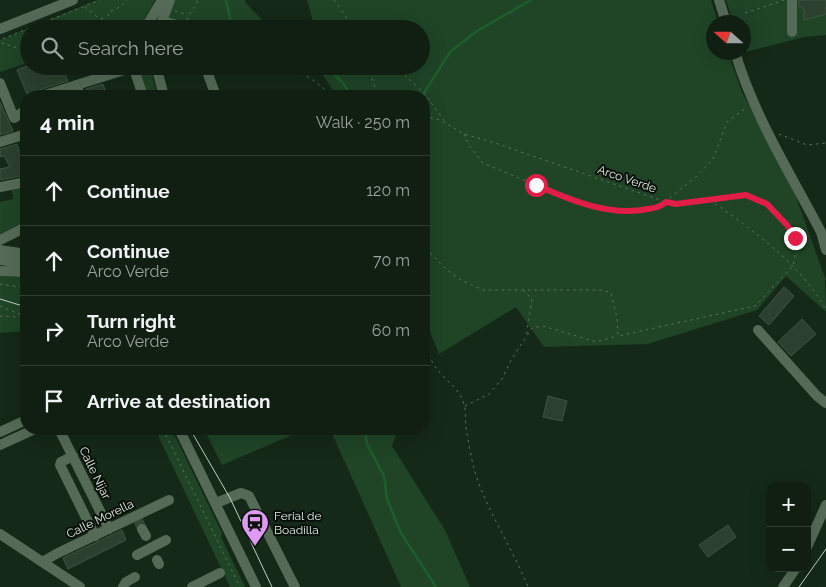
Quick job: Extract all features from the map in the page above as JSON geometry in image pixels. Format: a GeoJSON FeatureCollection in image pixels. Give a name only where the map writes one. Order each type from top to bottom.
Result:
{"type":"FeatureCollection","features":[{"type":"Feature","properties":{"kind":"street"},"geometry":{"type":"LineString","coordinates":[[23,20],[73,0]]}},
{"type":"Feature","properties":{"kind":"street"},"geometry":{"type":"LineString","coordinates":[[150,20],[162,0]]}},
{"type":"Feature","properties":{"kind":"street"},"geometry":{"type":"LineString","coordinates":[[162,20],[170,0]]}},
{"type":"Feature","properties":{"kind":"street"},"geometry":{"type":"LineString","coordinates":[[719,0],[724,15]]}},
{"type":"Feature","properties":{"kind":"street"},"geometry":{"type":"LineString","coordinates":[[792,0],[792,32]]}},
{"type":"Feature","properties":{"kind":"street"},"geometry":{"type":"LineString","coordinates":[[0,29],[20,21]]}},
{"type":"Feature","properties":{"kind":"street"},"geometry":{"type":"LineString","coordinates":[[737,60],[765,127],[821,232],[826,250]]}},
{"type":"Feature","properties":{"kind":"street"},"geometry":{"type":"LineString","coordinates":[[89,81],[97,75]]}},
{"type":"Feature","properties":{"kind":"street"},"geometry":{"type":"LineString","coordinates":[[61,90],[108,75]]}},
{"type":"Feature","properties":{"kind":"street"},"geometry":{"type":"LineString","coordinates":[[136,75],[141,90]]}},
{"type":"Feature","properties":{"kind":"street"},"geometry":{"type":"LineString","coordinates":[[158,75],[162,90]]}},
{"type":"Feature","properties":{"kind":"street"},"geometry":{"type":"LineString","coordinates":[[208,75],[214,90]]}},
{"type":"Feature","properties":{"kind":"street"},"geometry":{"type":"LineString","coordinates":[[0,83],[14,118],[20,115]]}},
{"type":"Feature","properties":{"kind":"street"},"geometry":{"type":"LineString","coordinates":[[76,85],[78,90]]}},
{"type":"Feature","properties":{"kind":"street"},"geometry":{"type":"LineString","coordinates":[[0,142],[20,136]]}},
{"type":"Feature","properties":{"kind":"street"},"geometry":{"type":"LineString","coordinates":[[0,187],[20,183]]}},
{"type":"Feature","properties":{"kind":"street"},"geometry":{"type":"LineString","coordinates":[[0,240],[20,230]]}},
{"type":"Feature","properties":{"kind":"street"},"geometry":{"type":"LineString","coordinates":[[0,250],[20,253]]}},
{"type":"Feature","properties":{"kind":"street"},"geometry":{"type":"LineString","coordinates":[[0,260],[20,263]]}},
{"type":"Feature","properties":{"kind":"street"},"geometry":{"type":"LineString","coordinates":[[0,271],[20,272]]}},
{"type":"Feature","properties":{"kind":"street"},"geometry":{"type":"LineString","coordinates":[[758,330],[817,396],[826,403]]}},
{"type":"Feature","properties":{"kind":"street"},"geometry":{"type":"LineString","coordinates":[[0,432],[20,423]]}},
{"type":"Feature","properties":{"kind":"street"},"geometry":{"type":"LineString","coordinates":[[0,446],[23,435]]}},
{"type":"Feature","properties":{"kind":"street","name":"Calle Nijar"},"geometry":{"type":"LineString","coordinates":[[62,435],[109,529]]}},
{"type":"Feature","properties":{"kind":"street"},"geometry":{"type":"LineString","coordinates":[[182,435],[256,587]]}},
{"type":"Feature","properties":{"kind":"street"},"geometry":{"type":"LineString","coordinates":[[73,456],[61,462],[60,465],[95,536]]}},
{"type":"Feature","properties":{"kind":"street"},"geometry":{"type":"LineString","coordinates":[[216,503],[241,493],[249,496],[295,587]]}},
{"type":"Feature","properties":{"kind":"street","name":"Calle Morella"},"geometry":{"type":"LineString","coordinates":[[42,562],[109,529],[148,541],[169,500]]}},
{"type":"Feature","properties":{"kind":"street"},"geometry":{"type":"LineString","coordinates":[[811,537],[826,505]]}},
{"type":"Feature","properties":{"kind":"street"},"geometry":{"type":"LineString","coordinates":[[0,534],[80,587]]}},
{"type":"Feature","properties":{"kind":"street"},"geometry":{"type":"LineString","coordinates":[[137,555],[148,541],[166,540]]}},
{"type":"Feature","properties":{"kind":"street"},"geometry":{"type":"LineString","coordinates":[[783,587],[793,572]]}},
{"type":"Feature","properties":{"kind":"street"},"geometry":{"type":"LineString","coordinates":[[192,587],[220,573]]}},
{"type":"Feature","properties":{"kind":"street"},"geometry":{"type":"LineString","coordinates":[[124,587],[126,582],[136,577]]}},
{"type":"Feature","properties":{"kind":"path"},"geometry":{"type":"LineString","coordinates":[[49,20],[100,0]]}},
{"type":"Feature","properties":{"kind":"path"},"geometry":{"type":"LineString","coordinates":[[109,20],[108,12],[122,6],[127,0]]}},
{"type":"Feature","properties":{"kind":"path"},"geometry":{"type":"LineString","coordinates":[[184,20],[195,7],[198,0]]}},
{"type":"Feature","properties":{"kind":"path"},"geometry":{"type":"LineString","coordinates":[[334,0],[348,20]]}},
{"type":"Feature","properties":{"kind":"path"},"geometry":{"type":"LineString","coordinates":[[745,13],[784,0]]}},
{"type":"Feature","properties":{"kind":"path"},"geometry":{"type":"LineString","coordinates":[[84,6],[105,20]]}},
{"type":"Feature","properties":{"kind":"path"},"geometry":{"type":"LineString","coordinates":[[20,32],[2,39],[2,43],[20,48]]}},
{"type":"Feature","properties":{"kind":"path"},"geometry":{"type":"LineString","coordinates":[[303,75],[320,84],[326,90]]}},
{"type":"Feature","properties":{"kind":"path"},"geometry":{"type":"LineString","coordinates":[[371,75],[376,90]]}},
{"type":"Feature","properties":{"kind":"path"},"geometry":{"type":"LineString","coordinates":[[404,75],[421,90]]}},
{"type":"Feature","properties":{"kind":"path"},"geometry":{"type":"LineString","coordinates":[[430,101],[447,124]]}},
{"type":"Feature","properties":{"kind":"path"},"geometry":{"type":"LineString","coordinates":[[464,134],[469,145],[483,163],[560,195],[604,209],[636,212],[662,206],[713,160],[728,122],[748,107]]}},
{"type":"Feature","properties":{"kind":"path","name":"Arco Verde"},"geometry":{"type":"LineString","coordinates":[[430,118],[440,120],[464,134],[666,202],[676,204],[746,195],[767,204],[787,225],[795,238],[796,251],[793,266]]}},
{"type":"Feature","properties":{"kind":"path"},"geometry":{"type":"LineString","coordinates":[[765,127],[807,146],[826,143]]}},
{"type":"Feature","properties":{"kind":"path"},"geometry":{"type":"LineString","coordinates":[[709,199],[752,230],[800,272],[825,308]]}},
{"type":"Feature","properties":{"kind":"path"},"geometry":{"type":"LineString","coordinates":[[430,250],[447,270],[461,280],[483,290],[602,290],[611,293],[617,318],[618,336]]}},
{"type":"Feature","properties":{"kind":"path"},"geometry":{"type":"LineString","coordinates":[[464,406],[489,394],[502,379],[511,360],[532,328],[543,326],[596,342],[755,306],[793,266]]}},
{"type":"Feature","properties":{"kind":"path"},"geometry":{"type":"LineString","coordinates":[[0,284],[20,287]]}},
{"type":"Feature","properties":{"kind":"path"},"geometry":{"type":"LineString","coordinates":[[521,289],[532,299],[526,337]]}},
{"type":"Feature","properties":{"kind":"path"},"geometry":{"type":"LineString","coordinates":[[0,306],[20,314]]}},
{"type":"Feature","properties":{"kind":"path"},"geometry":{"type":"LineString","coordinates":[[0,316],[20,317]]}},
{"type":"Feature","properties":{"kind":"path"},"geometry":{"type":"LineString","coordinates":[[430,354],[434,365],[445,379],[458,390],[464,406],[466,429],[474,469],[494,517],[521,569],[528,587]]}},
{"type":"Feature","properties":{"kind":"path"},"geometry":{"type":"LineString","coordinates":[[166,435],[240,587]]}},
{"type":"Feature","properties":{"kind":"green space"},"geometry":{"type":"Polygon","coordinates":[[[97,0],[155,0],[145,20],[48,20],[97,0]]]}},
{"type":"Feature","properties":{"kind":"green space"},"geometry":{"type":"Polygon","coordinates":[[[171,0],[245,0],[263,20],[182,20],[164,20],[171,0]]]}},
{"type":"Feature","properties":{"kind":"green space"},"geometry":{"type":"Polygon","coordinates":[[[307,0],[711,0],[716,15],[706,15],[706,60],[731,60],[742,92],[795,194],[825,278],[826,312],[786,276],[757,310],[648,344],[544,347],[516,307],[439,354],[430,332],[430,90],[333,90],[323,75],[430,75],[430,20],[313,20],[307,0]]]}},
{"type":"Feature","properties":{"kind":"green space"},"geometry":{"type":"Polygon","coordinates":[[[726,0],[826,0],[826,35],[804,37],[751,51],[751,15],[731,15],[726,0]]]}},
{"type":"Feature","properties":{"kind":"green space"},"geometry":{"type":"Polygon","coordinates":[[[20,32],[20,65],[0,72],[0,40],[20,32]]]}},
{"type":"Feature","properties":{"kind":"green space"},"geometry":{"type":"Polygon","coordinates":[[[140,75],[152,75],[156,90],[145,90],[140,75]]]}},
{"type":"Feature","properties":{"kind":"green space"},"geometry":{"type":"Polygon","coordinates":[[[20,189],[20,225],[0,234],[0,202],[13,199],[12,190],[20,189]]]}},
{"type":"Feature","properties":{"kind":"green space"},"geometry":{"type":"Polygon","coordinates":[[[0,276],[20,277],[20,331],[0,333],[0,276]]]}},
{"type":"Feature","properties":{"kind":"green space"},"geometry":{"type":"Polygon","coordinates":[[[158,435],[174,435],[222,533],[221,537],[245,587],[230,587],[158,435]]]}},
{"type":"Feature","properties":{"kind":"green space"},"geometry":{"type":"Polygon","coordinates":[[[207,435],[292,435],[222,465],[207,435]]]}},
{"type":"Feature","properties":{"kind":"green space"},"geometry":{"type":"Polygon","coordinates":[[[333,435],[396,435],[392,446],[445,530],[470,587],[401,587],[333,435]]]}},
{"type":"Feature","properties":{"kind":"building"},"geometry":{"type":"Polygon","coordinates":[[[799,0],[826,0],[826,14],[804,20],[804,9],[799,6],[799,0]]]}},
{"type":"Feature","properties":{"kind":"building"},"geometry":{"type":"Polygon","coordinates":[[[20,69],[20,75],[66,75],[68,81],[39,90],[25,90],[17,70],[20,69]]]}},
{"type":"Feature","properties":{"kind":"building"},"geometry":{"type":"Polygon","coordinates":[[[103,84],[105,90],[86,90],[103,84]]]}},
{"type":"Feature","properties":{"kind":"building"},"geometry":{"type":"Polygon","coordinates":[[[0,102],[13,131],[0,135],[0,102]]]}},
{"type":"Feature","properties":{"kind":"building"},"geometry":{"type":"Polygon","coordinates":[[[17,144],[20,150],[20,176],[0,180],[0,169],[10,167],[4,156],[0,157],[0,149],[17,144]]]}},
{"type":"Feature","properties":{"kind":"building"},"geometry":{"type":"Polygon","coordinates":[[[784,287],[794,296],[769,325],[759,316],[784,287]]]}},
{"type":"Feature","properties":{"kind":"building"},"geometry":{"type":"Polygon","coordinates":[[[802,319],[816,334],[791,356],[778,342],[802,319]]]}},
{"type":"Feature","properties":{"kind":"building"},"geometry":{"type":"Polygon","coordinates":[[[548,396],[567,401],[562,421],[543,417],[548,396]]]}},
{"type":"Feature","properties":{"kind":"building"},"geometry":{"type":"Polygon","coordinates":[[[728,525],[736,537],[708,557],[699,545],[728,525]]]}},
{"type":"Feature","properties":{"kind":"building"},"geometry":{"type":"Polygon","coordinates":[[[122,530],[126,540],[68,569],[63,558],[122,530]]]}},
{"type":"Feature","properties":{"kind":"waterway"},"geometry":{"type":"LineString","coordinates":[[226,0],[231,20]]}},
{"type":"Feature","properties":{"kind":"waterway"},"geometry":{"type":"LineString","coordinates":[[426,90],[450,52],[477,31],[531,0]]}},
{"type":"Feature","properties":{"kind":"waterway"},"geometry":{"type":"LineString","coordinates":[[335,75],[347,90]]}},
{"type":"Feature","properties":{"kind":"waterway"},"geometry":{"type":"LineString","coordinates":[[366,435],[367,444],[384,476],[387,499],[401,533],[436,587]]}},
{"type":"Feature","properties":{"kind":"tunnel"},"geometry":{"type":"LineString","coordinates":[[138,520],[142,529]]}},
{"type":"Feature","properties":{"kind":"tram line"},"geometry":{"type":"LineString","coordinates":[[0,299],[20,305]]}},
{"type":"Feature","properties":{"kind":"tram line"},"geometry":{"type":"LineString","coordinates":[[193,435],[230,498],[272,587]]}},
{"type":"Feature","properties":{"kind":"tram line"},"geometry":{"type":"LineString","coordinates":[[799,587],[826,549]]}},
{"type":"Feature","properties":{"kind":"place","name":"Ferial de Boadilla"},"geometry":{"type":"Point","coordinates":[255,547]}},
{"type":"Feature","properties":{"kind":"route"},"geometry":{"type":"LineString","coordinates":[[536,185],[604,209],[636,212],[662,206],[666,202],[676,204],[746,195],[767,204],[774,210],[795,238]]}}]}
